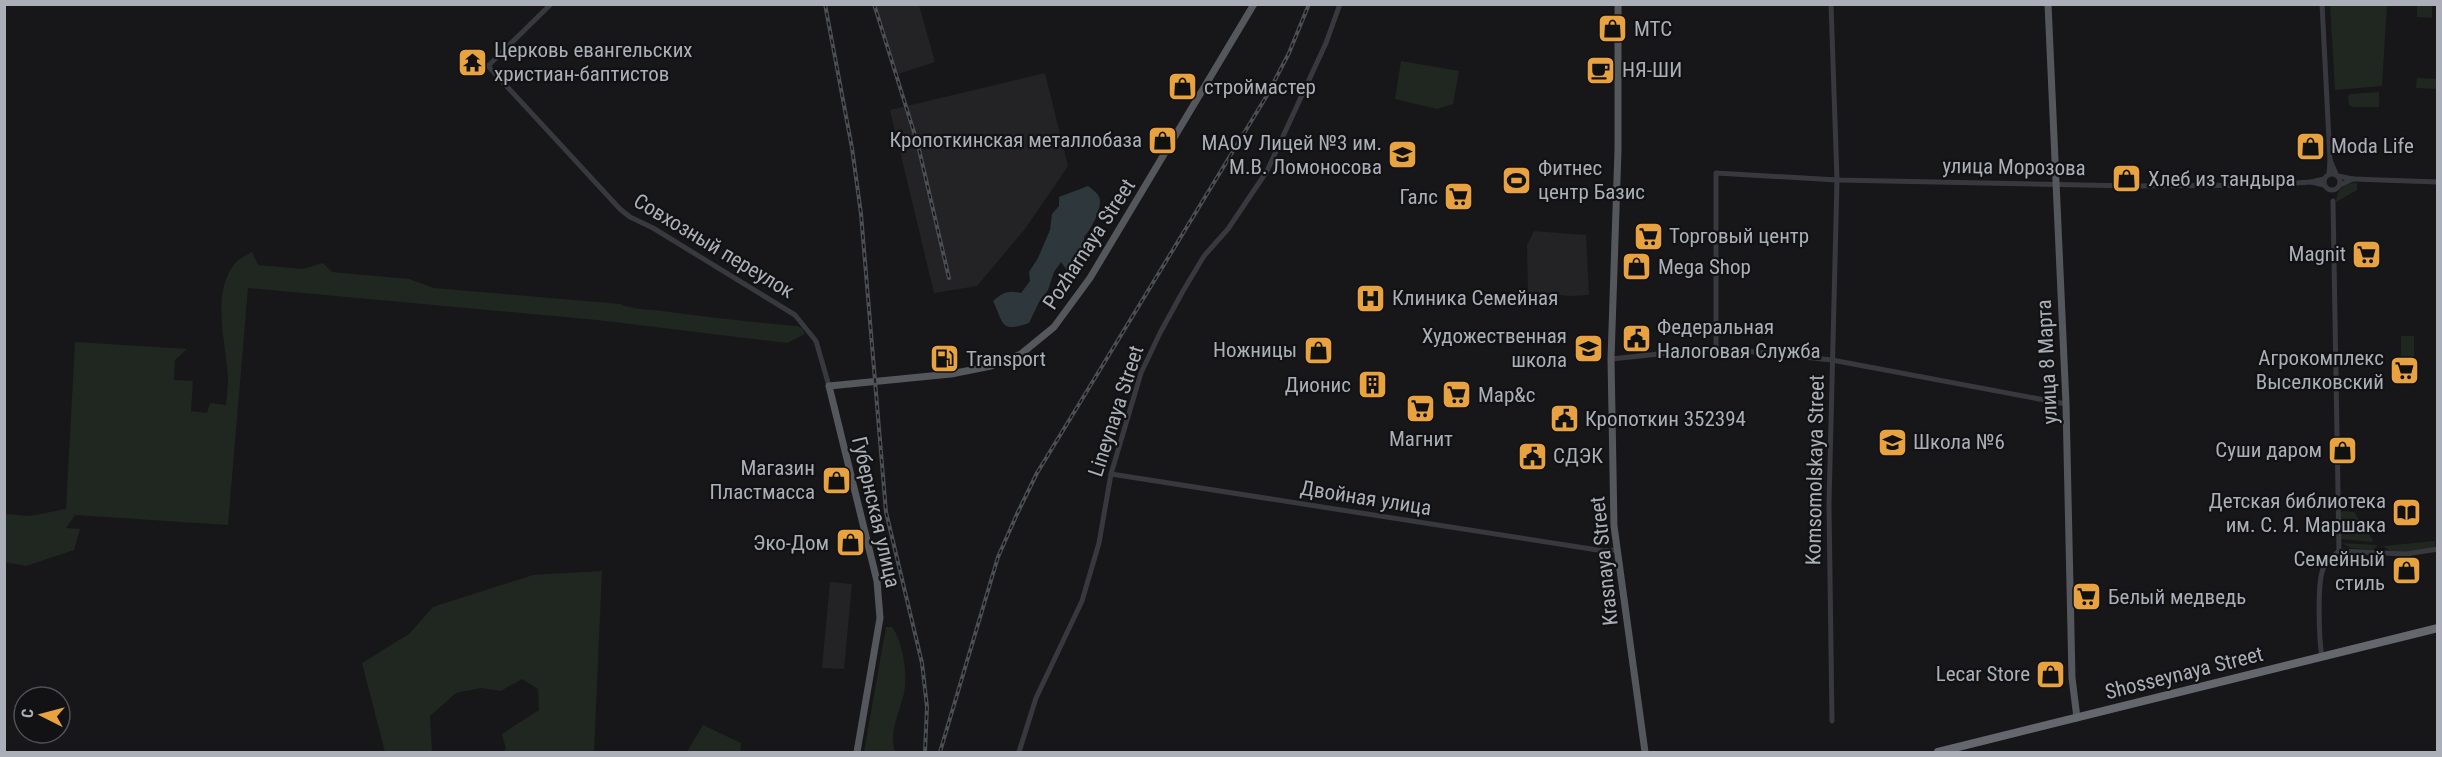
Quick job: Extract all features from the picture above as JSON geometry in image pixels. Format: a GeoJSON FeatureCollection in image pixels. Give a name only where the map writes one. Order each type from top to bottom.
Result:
{"type":"FeatureCollection","features":[{"type":"Feature","properties":{"kind":"highway","name":"Shosseynaya Street"},"geometry":{"type":"LineString","coordinates":[[1938,753],[2438,627]]}},
{"type":"Feature","properties":{"kind":"main road","name":"Pozharnaya Street"},"geometry":{"type":"LineString","coordinates":[[829,386],[951,374],[991,366],[1021,354],[1054,327],[1090,278],[1254,4]]}},
{"type":"Feature","properties":{"kind":"main road","name":"Krasnaya Street"},"geometry":{"type":"LineString","coordinates":[[1618,4],[1618,150],[1611,359],[1616,550],[1645,753]]}},
{"type":"Feature","properties":{"kind":"main road","name":"улица 8 Марта"},"geometry":{"type":"LineString","coordinates":[[2048,4],[2066,404],[2072,678],[2078,718]]}},
{"type":"Feature","properties":{"kind":"main road","name":"Губернская улица"},"geometry":{"type":"LineString","coordinates":[[829,386],[878,580],[880,600],[880,618],[856,753]]}},
{"type":"Feature","properties":{"kind":"street","name":"Совхозный переулок"},"geometry":{"type":"LineString","coordinates":[[551,4],[488,66],[608,197],[630,217],[654,228],[795,315],[816,341],[829,386]]}},
{"type":"Feature","properties":{"kind":"street","name":"Lineynaya Street"},"geometry":{"type":"LineString","coordinates":[[1019,753],[1036,698],[1082,601],[1099,543],[1111,474],[1141,372],[1160,333],[1204,256],[1228,229],[1267,171],[1326,43],[1340,4]]}},
{"type":"Feature","properties":{"kind":"street","name":"Komsomolskaya Street"},"geometry":{"type":"LineString","coordinates":[[1831,4],[1837,180],[1829,504],[1832,720]]}},
{"type":"Feature","properties":{"kind":"street"},"geometry":{"type":"LineString","coordinates":[[2322,4],[2333,201],[2339,551]]}},
{"type":"Feature","properties":{"kind":"street","name":"улица Морозова"},"geometry":{"type":"LineString","coordinates":[[1716,348],[1716,173],[1837,180],[2055,185],[2201,186],[2353,179],[2438,182]]}},
{"type":"Feature","properties":{"kind":"street"},"geometry":{"type":"LineString","coordinates":[[1611,359],[1716,348],[1832,360],[2066,404]]}},
{"type":"Feature","properties":{"kind":"street","name":"Двойная улица"},"geometry":{"type":"LineString","coordinates":[[1111,474],[1516,538],[1604,551],[1616,550]]}},
{"type":"Feature","properties":{"kind":"street"},"geometry":{"type":"LineString","coordinates":[[2322,657],[2321,575],[2326,563],[2339,551],[2406,554],[2438,549]]}},
{"type":"Feature","properties":{"kind":"shaded area"},"geometry":{"type":"Polygon","coordinates":[[[875,5],[919,5],[935,62],[895,75],[875,5]]]}},
{"type":"Feature","properties":{"kind":"shaded area"},"geometry":{"type":"Polygon","coordinates":[[[2330,5],[2387,5],[2382,86],[2335,90],[2330,5]]]}},
{"type":"Feature","properties":{"kind":"shaded area"},"geometry":{"type":"Polygon","coordinates":[[[2417,5],[2432,5],[2432,18],[2417,17],[2417,5]]]}},
{"type":"Feature","properties":{"kind":"shaded area"},"geometry":{"type":"Polygon","coordinates":[[[1401,61],[1459,71],[1453,104],[1437,109],[1395,99],[1401,61]]]}},
{"type":"Feature","properties":{"kind":"shaded area"},"geometry":{"type":"Polygon","coordinates":[[[1045,73],[1068,166],[1025,229],[977,286],[934,293],[890,110],[1045,73]]]}},
{"type":"Feature","properties":{"kind":"shaded area"},"geometry":{"type":"Polygon","coordinates":[[[2417,78],[2437,79],[2437,89],[2416,88],[2417,78]]]}},
{"type":"Feature","properties":{"kind":"shaded area"},"geometry":{"type":"Polygon","coordinates":[[[2379,92],[2379,107],[2349,105],[2348,96],[2350,94],[2379,92]]]}},
{"type":"Feature","properties":{"kind":"shaded area"},"geometry":{"type":"Polygon","coordinates":[[[2357,183],[2357,190],[2336,202],[2342,188],[2348,184],[2357,183]]]}},
{"type":"Feature","properties":{"kind":"shaded area"},"geometry":{"type":"Polygon","coordinates":[[[1088,186],[1099,196],[1100,206],[1095,220],[1084,237],[1078,261],[1069,273],[1061,262],[1029,323],[1013,327],[1004,324],[993,301],[1006,292],[1021,293],[1030,281],[1029,272],[1050,230],[1052,214],[1059,206],[1059,197],[1088,186]]]}},
{"type":"Feature","properties":{"kind":"shaded area"},"geometry":{"type":"Polygon","coordinates":[[[1534,231],[1586,235],[1589,295],[1570,296],[1528,292],[1527,245],[1534,231]]]}},
{"type":"Feature","properties":{"kind":"shaded area"},"geometry":{"type":"Polygon","coordinates":[[[252,252],[258,265],[303,269],[323,263],[332,272],[409,279],[434,288],[620,304],[641,309],[797,326],[802,328],[805,334],[787,343],[597,320],[248,288],[228,525],[75,515],[66,528],[80,529],[74,550],[26,566],[5,562],[5,514],[30,516],[66,509],[75,342],[187,349],[175,360],[174,380],[193,381],[191,411],[207,413],[210,403],[226,405],[228,377],[222,318],[224,288],[228,274],[236,262],[252,252]]]}},
{"type":"Feature","properties":{"kind":"shaded area"},"geometry":{"type":"Polygon","coordinates":[[[2401,336],[2414,336],[2414,363],[2401,362],[2401,336]]]}},
{"type":"Feature","properties":{"kind":"shaded area"},"geometry":{"type":"Polygon","coordinates":[[[2341,512],[2354,512],[2373,540],[2372,542],[2341,539],[2341,512]]]}},
{"type":"Feature","properties":{"kind":"shaded area"},"geometry":{"type":"Polygon","coordinates":[[[2435,541],[2435,546],[2431,548],[2406,552],[2393,551],[2383,546],[2435,541]]]}},
{"type":"Feature","properties":{"kind":"shaded area"},"geometry":{"type":"Polygon","coordinates":[[[2342,543],[2377,546],[2373,550],[2351,548],[2342,543]]]}},
{"type":"Feature","properties":{"kind":"shaded area"},"geometry":{"type":"Polygon","coordinates":[[[602,571],[594,752],[501,752],[506,749],[502,734],[539,710],[538,689],[522,679],[501,691],[481,688],[456,693],[430,716],[432,752],[385,752],[362,663],[409,634],[433,607],[533,575],[602,571]]]}},
{"type":"Feature","properties":{"kind":"shaded area"},"geometry":{"type":"Polygon","coordinates":[[[830,582],[852,584],[844,669],[822,668],[830,582]]]}},
{"type":"Feature","properties":{"kind":"shaded area"},"geometry":{"type":"Polygon","coordinates":[[[886,627],[892,627],[899,639],[905,672],[905,687],[893,736],[895,752],[864,752],[886,627]]]}},
{"type":"Feature","properties":{"kind":"shaded area"},"geometry":{"type":"Polygon","coordinates":[[[703,725],[741,743],[740,752],[687,752],[703,725]]]}},
{"type":"Feature","properties":{"kind":"railway"},"geometry":{"type":"LineString","coordinates":[[825,4],[852,148],[861,214],[886,512],[922,663],[927,707],[925,752]]}},
{"type":"Feature","properties":{"kind":"railway"},"geometry":{"type":"LineString","coordinates":[[874,4],[918,145],[949,278]]}},
{"type":"Feature","properties":{"kind":"railway"},"geometry":{"type":"LineString","coordinates":[[940,752],[998,557],[1037,473],[1266,97],[1289,53],[1309,4]]}},
{"type":"Feature","properties":{"kind":"place","name":"МТС"},"geometry":{"type":"Point","coordinates":[1613,29]}},
{"type":"Feature","properties":{"kind":"place","name":"Церковь евангельских христиан-баптистов"},"geometry":{"type":"Point","coordinates":[473,62]}},
{"type":"Feature","properties":{"kind":"place","name":"НЯ-ШИ"},"geometry":{"type":"Point","coordinates":[1601,70]}},
{"type":"Feature","properties":{"kind":"place","name":"строймастер"},"geometry":{"type":"Point","coordinates":[1183,87]}},
{"type":"Feature","properties":{"kind":"place","name":"Кропоткинская металлобаза"},"geometry":{"type":"Point","coordinates":[1163,140]}},
{"type":"Feature","properties":{"kind":"place","name":"Moda Life"},"geometry":{"type":"Point","coordinates":[2310,146]}},
{"type":"Feature","properties":{"kind":"place","name":"МАОУ Лицей №3 им. М.В. Ломоносова"},"geometry":{"type":"Point","coordinates":[1403,155]}},
{"type":"Feature","properties":{"kind":"place","name":"Хлеб из тандыра"},"geometry":{"type":"Point","coordinates":[2127,179]}},
{"type":"Feature","properties":{"kind":"place","name":"Фитнес центр Базис"},"geometry":{"type":"Point","coordinates":[1517,180]}},
{"type":"Feature","properties":{"kind":"place","name":"Галс"},"geometry":{"type":"Point","coordinates":[1459,197]}},
{"type":"Feature","properties":{"kind":"place","name":"Торговый центр"},"geometry":{"type":"Point","coordinates":[1648,236]}},
{"type":"Feature","properties":{"kind":"place","name":"Magnit"},"geometry":{"type":"Point","coordinates":[2367,254]}},
{"type":"Feature","properties":{"kind":"place","name":"Mega Shop"},"geometry":{"type":"Point","coordinates":[1637,267]}},
{"type":"Feature","properties":{"kind":"place","name":"Клиника Семейная"},"geometry":{"type":"Point","coordinates":[1371,298]}},
{"type":"Feature","properties":{"kind":"place","name":"Федеральная Налоговая Служба"},"geometry":{"type":"Point","coordinates":[1636,339]}},
{"type":"Feature","properties":{"kind":"place","name":"Художественная школа"},"geometry":{"type":"Point","coordinates":[1588,348]}},
{"type":"Feature","properties":{"kind":"place","name":"Ножницы"},"geometry":{"type":"Point","coordinates":[1318,350]}},
{"type":"Feature","properties":{"kind":"place","name":"Transport"},"geometry":{"type":"Point","coordinates":[945,359]}},
{"type":"Feature","properties":{"kind":"place","name":"Агрокомплекс Выселковский"},"geometry":{"type":"Point","coordinates":[2405,370]}},
{"type":"Feature","properties":{"kind":"place","name":"Дионис"},"geometry":{"type":"Point","coordinates":[1372,385]}},
{"type":"Feature","properties":{"kind":"place","name":"Мар&с"},"geometry":{"type":"Point","coordinates":[1457,395]}},
{"type":"Feature","properties":{"kind":"place","name":"Магнит"},"geometry":{"type":"Point","coordinates":[1421,408]}},
{"type":"Feature","properties":{"kind":"place","name":"Кропоткин 352394"},"geometry":{"type":"Point","coordinates":[1564,419]}},
{"type":"Feature","properties":{"kind":"place","name":"Школа №6"},"geometry":{"type":"Point","coordinates":[1892,442]}},
{"type":"Feature","properties":{"kind":"place","name":"Суши даром"},"geometry":{"type":"Point","coordinates":[2343,450]}},
{"type":"Feature","properties":{"kind":"place","name":"СДЭК"},"geometry":{"type":"Point","coordinates":[1532,456]}},
{"type":"Feature","properties":{"kind":"place","name":"Магазин Пластмасса"},"geometry":{"type":"Point","coordinates":[836,480]}},
{"type":"Feature","properties":{"kind":"place","name":"Детская библиотека им. С. Я. Маршака"},"geometry":{"type":"Point","coordinates":[2407,513]}},
{"type":"Feature","properties":{"kind":"place","name":"Эко-Дом"},"geometry":{"type":"Point","coordinates":[850,543]}},
{"type":"Feature","properties":{"kind":"place","name":"Семейный стиль"},"geometry":{"type":"Point","coordinates":[2406,571]}},
{"type":"Feature","properties":{"kind":"place","name":"Белый медведь"},"geometry":{"type":"Point","coordinates":[2087,597]}},
{"type":"Feature","properties":{"kind":"place","name":"Lecar Store"},"geometry":{"type":"Point","coordinates":[2051,674]}}]}
